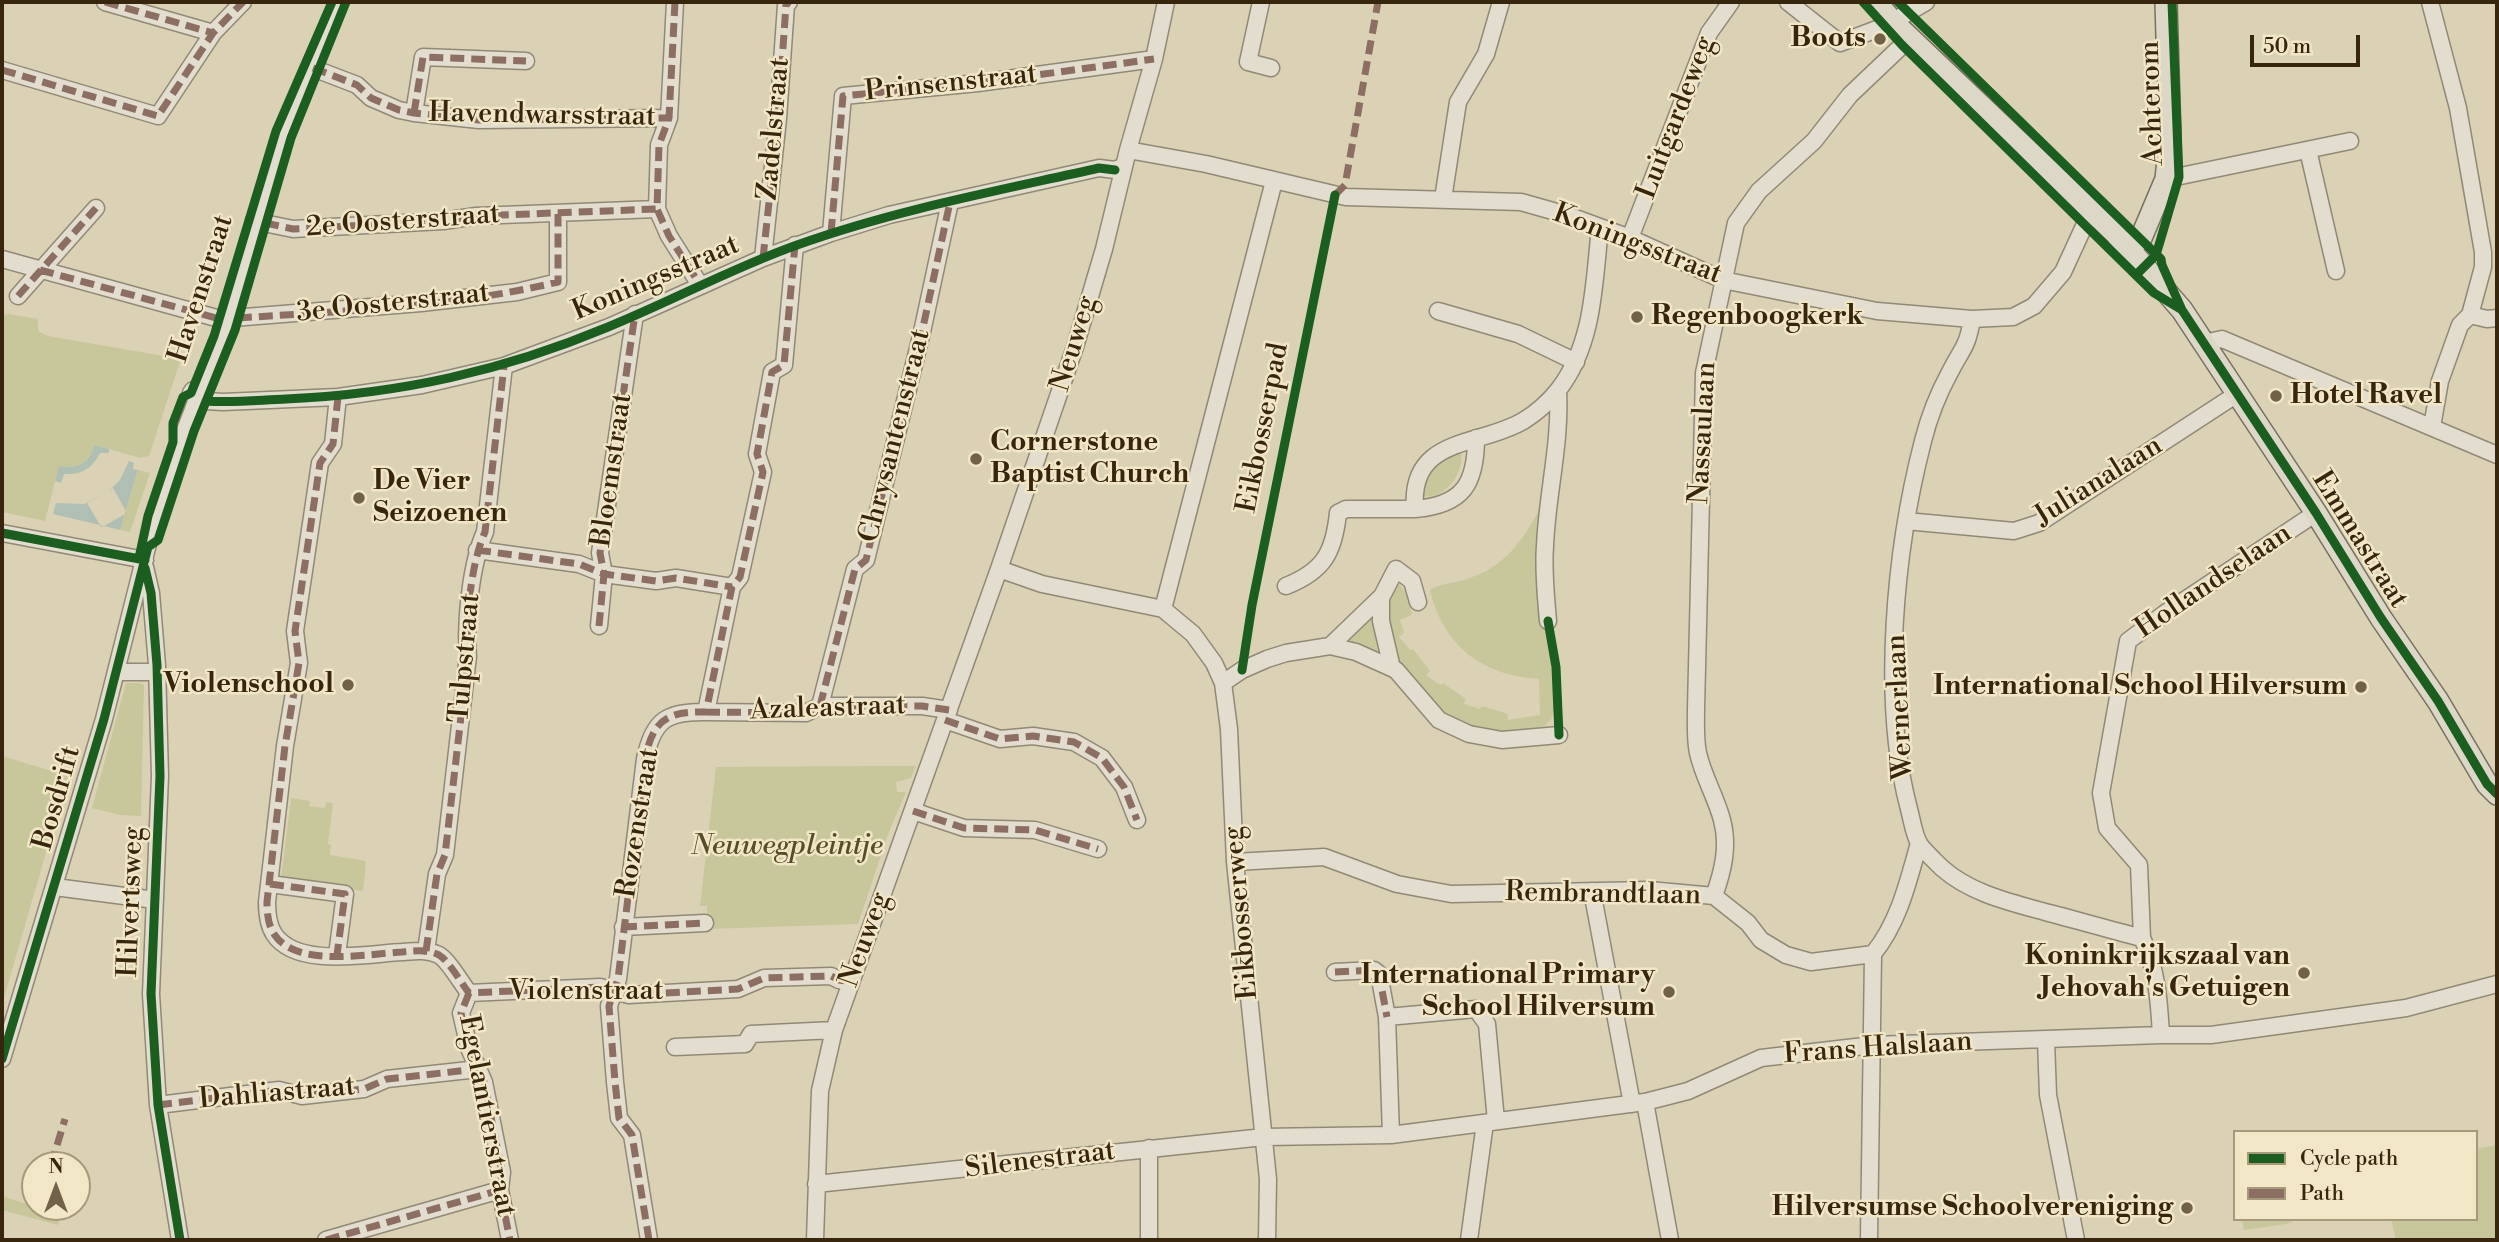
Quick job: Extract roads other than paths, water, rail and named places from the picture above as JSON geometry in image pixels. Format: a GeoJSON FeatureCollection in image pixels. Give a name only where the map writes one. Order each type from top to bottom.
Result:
{"type":"FeatureCollection","features":[{"type":"Feature","properties":{"kind":"main road","name":"Emmastraat"},"geometry":{"type":"LineString","coordinates":[[1876,2],[1893,22],[2128,248],[2182,310],[2316,513],[2381,618],[2438,701],[2487,783],[2497,794]]}},
{"type":"Feature","properties":{"kind":"main road","name":"Achterom"},"geometry":{"type":"LineString","coordinates":[[2128,248],[2141,238],[2166,179],[2169,139],[2166,2]]}},
{"type":"Feature","properties":{"kind":"street"},"geometry":{"type":"LineString","coordinates":[[105,2],[214,33]]}},
{"type":"Feature","properties":{"kind":"street"},"geometry":{"type":"LineString","coordinates":[[2,70],[158,116],[214,33],[243,2]]}},
{"type":"Feature","properties":{"kind":"street","name":"Havenstraat"},"geometry":{"type":"LineString","coordinates":[[146,557],[169,472],[223,319],[279,140],[339,2]]}},
{"type":"Feature","properties":{"kind":"street"},"geometry":{"type":"LineString","coordinates":[[675,2],[669,118],[659,145],[657,209],[669,236],[700,285]]}},
{"type":"Feature","properties":{"kind":"street","name":"Zadelstraat"},"geometry":{"type":"LineString","coordinates":[[763,258],[778,119],[786,5],[789,2]]}},
{"type":"Feature","properties":{"kind":"street","name":"Neuweg"},"geometry":{"type":"LineString","coordinates":[[815,1240],[820,1091],[834,1030],[999,569],[1078,335],[1104,249],[1128,149],[1154,59],[1166,2]]}},
{"type":"Feature","properties":{"kind":"street"},"geometry":{"type":"LineString","coordinates":[[1261,2],[1248,62],[1271,68]]}},
{"type":"Feature","properties":{"kind":"street"},"geometry":{"type":"LineString","coordinates":[[1443,199],[1458,102],[1486,54],[1501,2]]}},
{"type":"Feature","properties":{"kind":"street","name":"Luitgardeweg"},"geometry":{"type":"LineString","coordinates":[[1630,238],[1709,33],[1731,2]]}},
{"type":"Feature","properties":{"kind":"street"},"geometry":{"type":"LineString","coordinates":[[1788,2],[1840,43],[1893,22],[1926,2]]}},
{"type":"Feature","properties":{"kind":"street"},"geometry":{"type":"LineString","coordinates":[[2430,2],[2458,108],[2481,236],[2483,267],[2474,291],[2470,315],[2460,325],[2440,381],[2432,428]]}},
{"type":"Feature","properties":{"kind":"street","name":"Nassaulaan"},"geometry":{"type":"LineString","coordinates":[[1714,895],[1723,872],[1725,846],[1722,820],[1710,794],[1698,751],[1696,709],[1704,373],[1736,223],[1759,191],[1814,141],[1850,95],[1910,37]]}},
{"type":"Feature","properties":{"kind":"street","name":"Havendwarsstraat"},"geometry":{"type":"LineString","coordinates":[[414,113],[423,57],[526,61]]}},
{"type":"Feature","properties":{"kind":"street","name":"Prinsenstraat"},"geometry":{"type":"LineString","coordinates":[[831,233],[843,96],[978,83],[1154,59]]}},
{"type":"Feature","properties":{"kind":"street","name":"Havendwarsstraat"},"geometry":{"type":"LineString","coordinates":[[310,67],[357,85],[371,98],[414,113],[479,120],[669,118]]}},
{"type":"Feature","properties":{"kind":"street"},"geometry":{"type":"LineString","coordinates":[[2166,179],[2350,141]]}},
{"type":"Feature","properties":{"kind":"street","name":"Koningsstraat"},"geometry":{"type":"LineString","coordinates":[[1128,149],[1206,163],[1346,197],[1521,202],[1630,238],[1723,280],[1877,311],[1972,319],[2013,317],[2034,306],[2063,272],[2091,211]]}},
{"type":"Feature","properties":{"kind":"street"},"geometry":{"type":"LineString","coordinates":[[2308,150],[2336,271]]}},
{"type":"Feature","properties":{"kind":"street","name":"Koningsstraat"},"geometry":{"type":"LineString","coordinates":[[194,395],[206,401],[223,402],[338,397],[422,384],[503,366],[609,327],[763,258],[831,233],[889,215],[1099,168],[1115,170],[1124,166]]}},
{"type":"Feature","properties":{"kind":"street"},"geometry":{"type":"LineString","coordinates":[[999,569],[1042,584],[1163,609],[1274,181]]}},
{"type":"Feature","properties":{"kind":"street","name":"Chrysantenstraat"},"geometry":{"type":"LineString","coordinates":[[820,706],[855,569],[866,560],[922,332],[950,202]]}},
{"type":"Feature","properties":{"kind":"street"},"geometry":{"type":"LineString","coordinates":[[18,296],[96,208]]}},
{"type":"Feature","properties":{"kind":"street","name":"2e Oosterstraat"},"geometry":{"type":"LineString","coordinates":[[254,221],[293,229],[443,221],[476,216],[657,209]]}},
{"type":"Feature","properties":{"kind":"street","name":"3e Oosterstraat"},"geometry":{"type":"LineString","coordinates":[[2,259],[223,319],[421,303],[517,292],[558,282],[558,214]]}},
{"type":"Feature","properties":{"kind":"street"},"geometry":{"type":"LineString","coordinates":[[1415,509],[1413,493],[1418,474],[1433,457],[1457,444],[1522,422],[1558,391],[1576,362],[1586,337],[1600,227]]}},
{"type":"Feature","properties":{"kind":"street"},"geometry":{"type":"LineString","coordinates":[[706,712],[732,587],[740,577],[763,472],[757,454],[772,372],[784,365],[795,245]]}},
{"type":"Feature","properties":{"kind":"street"},"geometry":{"type":"LineString","coordinates":[[1438,311],[1518,334],[1576,362]]}},
{"type":"Feature","properties":{"kind":"street","name":"Bloemstraat"},"geometry":{"type":"LineString","coordinates":[[598,626],[604,574],[600,553],[635,314]]}},
{"type":"Feature","properties":{"kind":"street"},"geometry":{"type":"LineString","coordinates":[[2470,315],[2497,318]]}},
{"type":"Feature","properties":{"kind":"street","name":"Wernerlaan"},"geometry":{"type":"LineString","coordinates":[[1972,319],[1968,342],[1951,369],[1934,405],[1906,521],[1897,593],[1894,683],[1896,745],[1904,789],[1919,843],[1944,870],[1974,888],[2006,901],[2141,938]]}},
{"type":"Feature","properties":{"kind":"street"},"geometry":{"type":"LineString","coordinates":[[2204,343],[2222,339],[2497,455]]}},
{"type":"Feature","properties":{"kind":"street","name":"Tulpstraat"},"geometry":{"type":"LineString","coordinates":[[426,951],[437,874],[446,855],[468,656],[466,638],[477,550],[485,532],[503,366]]}},
{"type":"Feature","properties":{"kind":"street"},"geometry":{"type":"LineString","coordinates":[[1548,621],[1545,547],[1557,447],[1558,391]]}},
{"type":"Feature","properties":{"kind":"street","name":"Julianalaan"},"geometry":{"type":"LineString","coordinates":[[1906,521],[2014,531],[2039,523],[2237,394]]}},
{"type":"Feature","properties":{"kind":"street"},"geometry":{"type":"LineString","coordinates":[[338,397],[333,444],[320,463],[295,631],[299,663],[285,747],[267,902],[268,917],[273,932],[284,945],[304,954],[337,956],[426,951]]}},
{"type":"Feature","properties":{"kind":"street"},"geometry":{"type":"LineString","coordinates":[[1286,586],[1304,579],[1325,561],[1335,537],[1338,513],[1346,509],[1434,507],[1453,499],[1469,484],[1476,465],[1476,438]]}},
{"type":"Feature","properties":{"kind":"street","name":"Hollandselaan"},"geometry":{"type":"LineString","coordinates":[[2141,938],[2139,865],[2107,828],[2101,793],[2128,641],[2316,513]]}},
{"type":"Feature","properties":{"kind":"street"},"geometry":{"type":"LineString","coordinates":[[2,533],[146,557]]}},
{"type":"Feature","properties":{"kind":"street"},"geometry":{"type":"LineString","coordinates":[[477,550],[579,564],[604,574],[656,582],[676,578],[732,587]]}},
{"type":"Feature","properties":{"kind":"street","name":"Bosdrift"},"geometry":{"type":"LineString","coordinates":[[2,1059],[117,672],[146,557]]}},
{"type":"Feature","properties":{"kind":"street","name":"Hilvertsweg"},"geometry":{"type":"LineString","coordinates":[[146,557],[157,672],[160,776],[151,994],[158,1105],[180,1240]]}},
{"type":"Feature","properties":{"kind":"street"},"geometry":{"type":"LineString","coordinates":[[1330,646],[1381,597],[1396,569],[1412,582],[1418,602]]}},
{"type":"Feature","properties":{"kind":"street"},"geometry":{"type":"LineString","coordinates":[[1381,597],[1381,621],[1392,668]]}},
{"type":"Feature","properties":{"kind":"street","name":"Eikbosserweg"},"geometry":{"type":"LineString","coordinates":[[1163,609],[1193,634],[1214,663],[1223,683],[1230,729],[1235,862],[1268,1179],[1267,1240]]}},
{"type":"Feature","properties":{"kind":"street"},"geometry":{"type":"LineString","coordinates":[[1223,683],[1242,670],[1267,659],[1330,646],[1356,652],[1392,668],[1439,720],[1469,734],[1502,740],[1559,735]]}},
{"type":"Feature","properties":{"kind":"street"},"geometry":{"type":"LineString","coordinates":[[117,672],[157,672]]}},
{"type":"Feature","properties":{"kind":"street","name":"Azaleastraat"},"geometry":{"type":"LineString","coordinates":[[706,712],[806,713],[820,706],[922,706],[947,715]]}},
{"type":"Feature","properties":{"kind":"street","name":"Rozenstraat"},"geometry":{"type":"LineString","coordinates":[[649,1240],[632,1135],[619,1118],[609,1006],[618,979],[649,739],[658,725],[670,716],[706,712]]}},
{"type":"Feature","properties":{"kind":"street"},"geometry":{"type":"LineString","coordinates":[[947,715],[1000,739],[1033,736],[1073,742],[1102,758],[1124,786],[1137,820]]}},
{"type":"Feature","properties":{"kind":"street"},"geometry":{"type":"LineString","coordinates":[[913,811],[964,828],[1035,830],[1098,849]]}},
{"type":"Feature","properties":{"kind":"street"},"geometry":{"type":"LineString","coordinates":[[1869,1240],[1873,954],[1887,937],[1903,898],[1919,843]]}},
{"type":"Feature","properties":{"kind":"street","name":"Rembrandtlaan"},"geometry":{"type":"LineString","coordinates":[[1235,862],[1324,857],[1396,884],[1451,894],[1649,890],[1714,895],[1748,923],[1761,940],[1786,955],[1811,962],[1873,954]]}},
{"type":"Feature","properties":{"kind":"street"},"geometry":{"type":"LineString","coordinates":[[270,884],[345,894],[337,956]]}},
{"type":"Feature","properties":{"kind":"street"},"geometry":{"type":"LineString","coordinates":[[55,887],[155,900]]}},
{"type":"Feature","properties":{"kind":"street"},"geometry":{"type":"LineString","coordinates":[[1592,891],[1670,1240]]}},
{"type":"Feature","properties":{"kind":"street"},"geometry":{"type":"LineString","coordinates":[[623,927],[705,923]]}},
{"type":"Feature","properties":{"kind":"street"},"geometry":{"type":"LineString","coordinates":[[2141,938],[2151,956],[2159,990],[2161,1035]]}},
{"type":"Feature","properties":{"kind":"street","name":"Violenstraat"},"geometry":{"type":"LineString","coordinates":[[426,951],[441,956],[468,993],[600,987],[629,995],[738,989],[764,978],[804,976],[831,976],[851,982]]}},
{"type":"Feature","properties":{"kind":"street"},"geometry":{"type":"LineString","coordinates":[[1335,972],[1374,970],[1379,974],[1387,1017],[1391,1135]]}},
{"type":"Feature","properties":{"kind":"street","name":"Frans Halslaan"},"geometry":{"type":"LineString","coordinates":[[1264,1137],[1391,1135],[1639,1103],[1688,1091],[1761,1058],[1873,1045],[2211,1035],[2406,1009],[2497,984]]}},
{"type":"Feature","properties":{"kind":"street","name":"Egelantierstraat"},"geometry":{"type":"LineString","coordinates":[[468,993],[461,1013],[469,1048],[484,1082],[502,1172],[500,1190],[510,1240]]}},
{"type":"Feature","properties":{"kind":"street"},"geometry":{"type":"LineString","coordinates":[[1387,1017],[1476,1009],[1487,1024],[1490,1122],[1469,1240]]}},
{"type":"Feature","properties":{"kind":"street"},"geometry":{"type":"LineString","coordinates":[[676,1047],[745,1044],[751,1034],[834,1030]]}},
{"type":"Feature","properties":{"kind":"street"},"geometry":{"type":"LineString","coordinates":[[2046,1040],[2048,1095],[2076,1240]]}},
{"type":"Feature","properties":{"kind":"street","name":"Dahliastraat"},"geometry":{"type":"LineString","coordinates":[[158,1105],[279,1090],[302,1096],[314,1095],[364,1089],[387,1079],[478,1069]]}},
{"type":"Feature","properties":{"kind":"street","name":"Silenestraat"},"geometry":{"type":"LineString","coordinates":[[816,1184],[1264,1137]]}},
{"type":"Feature","properties":{"kind":"street"},"geometry":{"type":"LineString","coordinates":[[1149,1148],[1149,1240]]}},
{"type":"Feature","properties":{"kind":"street"},"geometry":{"type":"LineString","coordinates":[[326,1240],[500,1190]]}},
{"type":"Feature","properties":{"kind":"place","name":"Boots"},"geometry":{"type":"Point","coordinates":[1880,39]}},
{"type":"Feature","properties":{"kind":"place","name":"Regenboogkerk"},"geometry":{"type":"Point","coordinates":[1637,317]}},
{"type":"Feature","properties":{"kind":"place","name":"Hotel Ravel"},"geometry":{"type":"Point","coordinates":[2276,396]}},
{"type":"Feature","properties":{"kind":"place","name":"Cornerstone Baptist Church"},"geometry":{"type":"Point","coordinates":[976,459]}},
{"type":"Feature","properties":{"kind":"place","name":"De Vier Seizoenen"},"geometry":{"type":"Point","coordinates":[359,498]}},
{"type":"Feature","properties":{"kind":"place","name":"Violenschool"},"geometry":{"type":"Point","coordinates":[348,685]}},
{"type":"Feature","properties":{"kind":"place","name":"International School Hilversum"},"geometry":{"type":"Point","coordinates":[2361,687]}},
{"type":"Feature","properties":{"kind":"place","name":"Koninkrijkszaal van Jehovah's Getuigen"},"geometry":{"type":"Point","coordinates":[2304,973]}},
{"type":"Feature","properties":{"kind":"place","name":"International Primary School Hilversum"},"geometry":{"type":"Point","coordinates":[1669,992]}},
{"type":"Feature","properties":{"kind":"place","name":"Hilversumse Schoolvereniging"},"geometry":{"type":"Point","coordinates":[2187,1208]}},
{"type":"Feature","properties":{"kind":"park label","name":"Neuwegpleintje"},"geometry":{"type":"Point","coordinates":[787,847]}}]}
